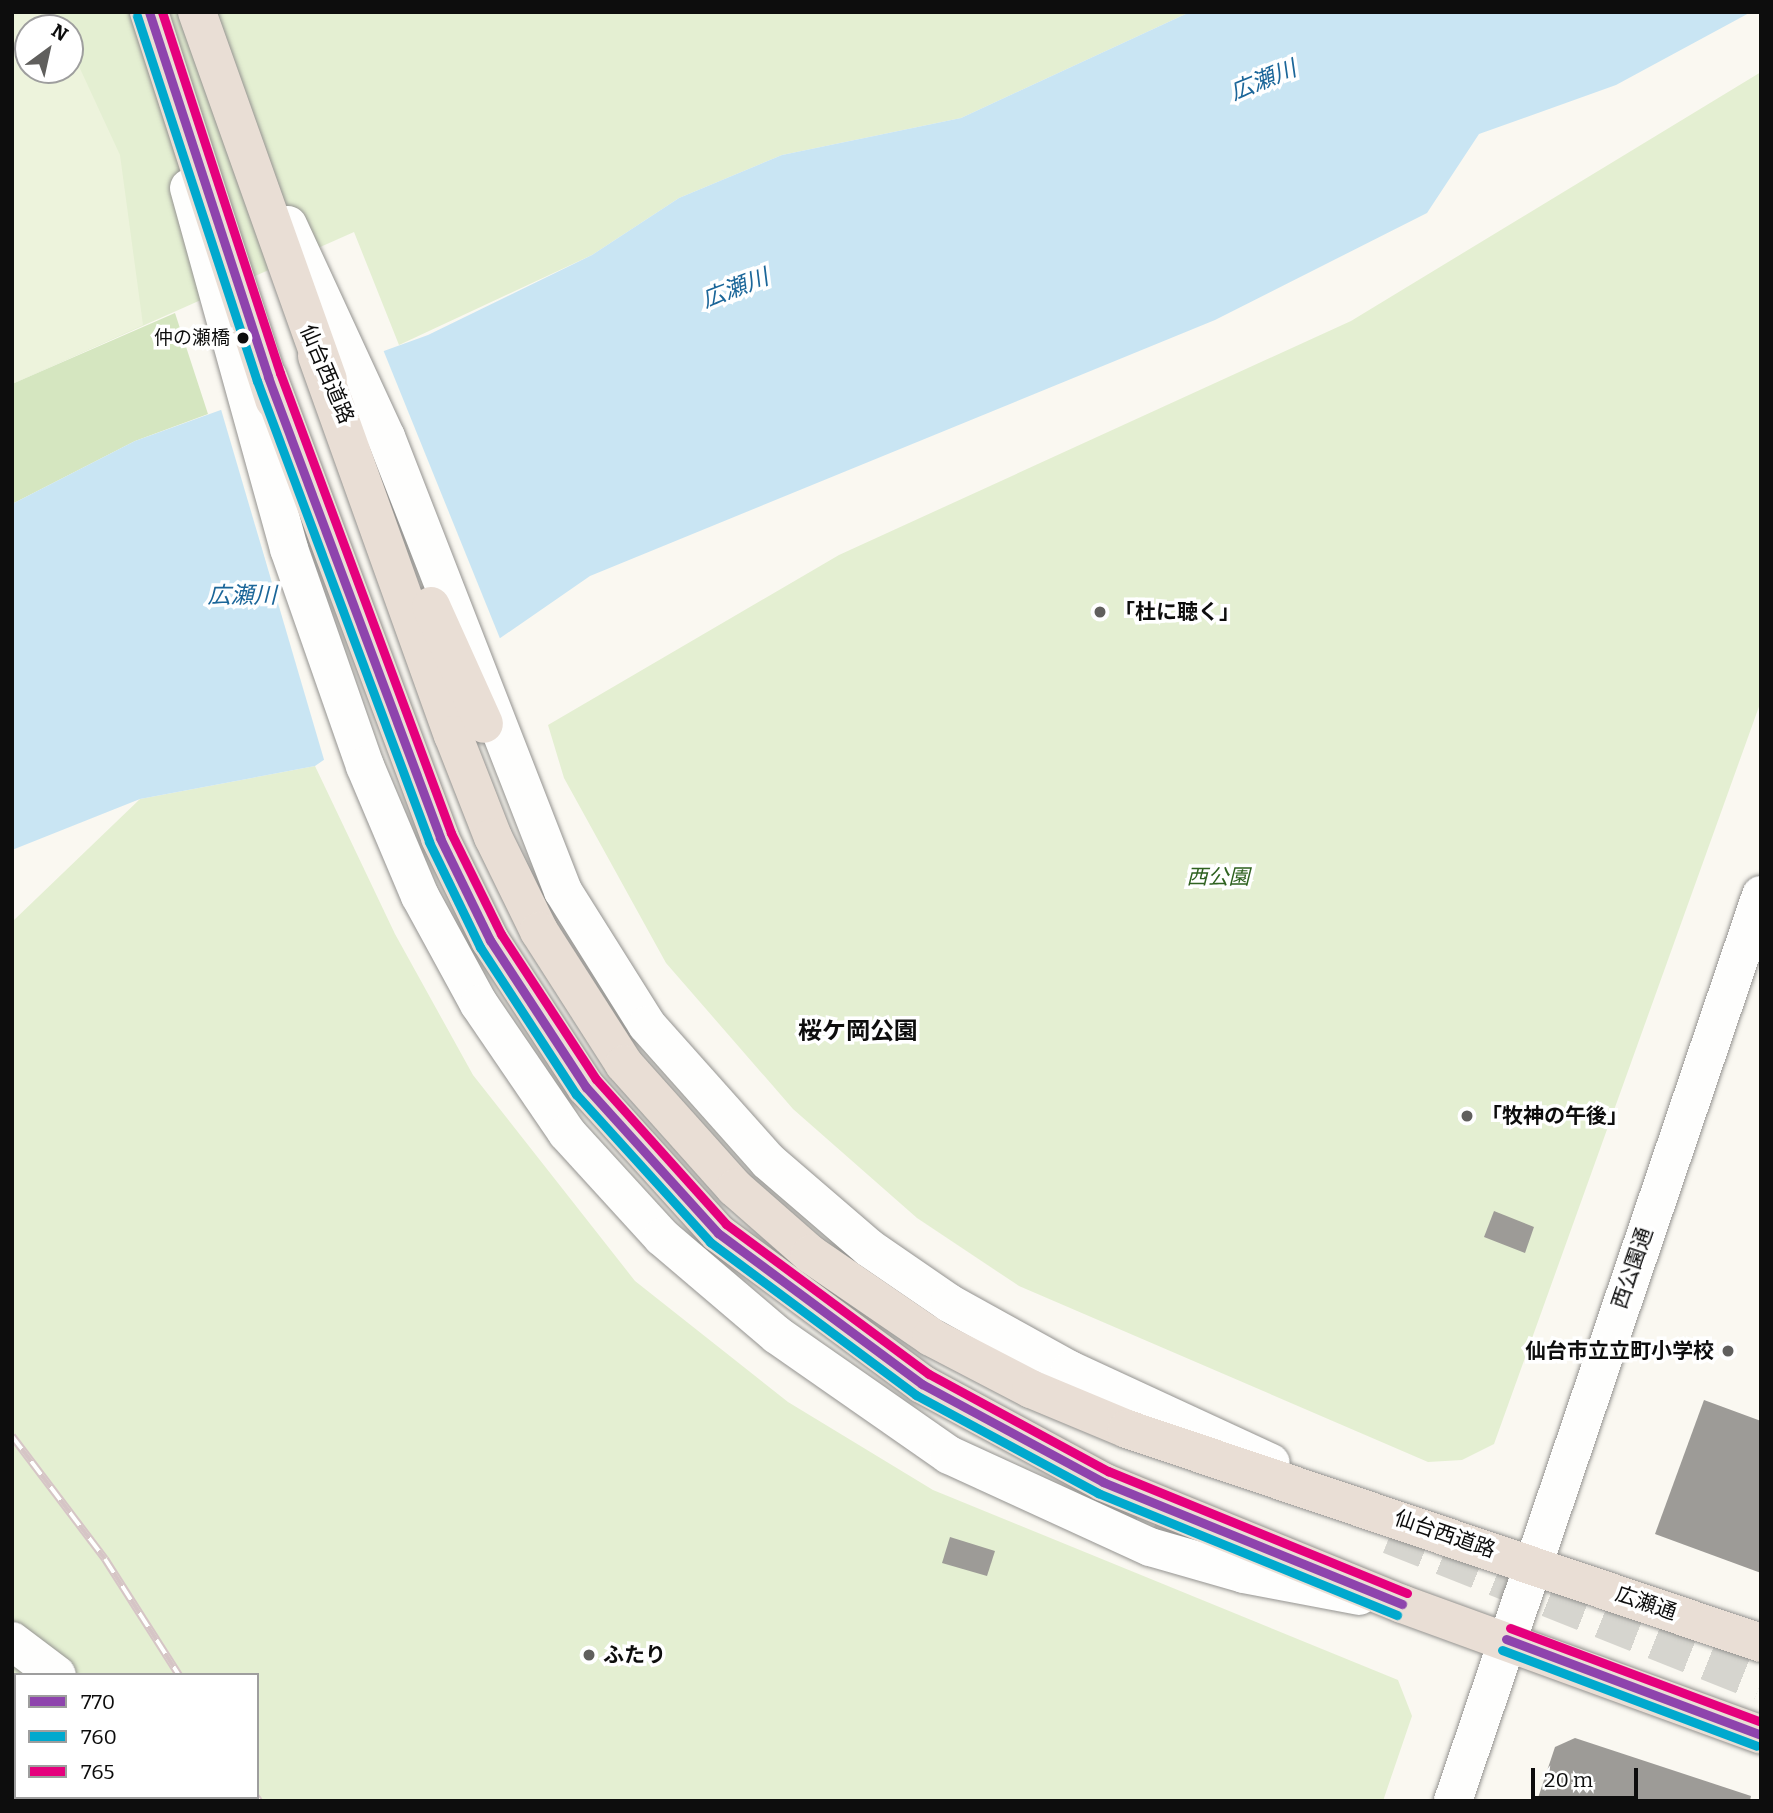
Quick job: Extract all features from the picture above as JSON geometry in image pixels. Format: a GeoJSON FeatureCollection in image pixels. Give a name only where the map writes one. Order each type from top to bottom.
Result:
{"type":"FeatureCollection","features":[{"type":"Feature","properties":{"kind":"highway"},"geometry":{"type":"LineString","coordinates":[[149,12],[268,377],[384,760],[440,838],[490,940],[586,1087],[718,1233],[922,1384],[1103,1482],[1402,1604],[1506,1639],[1761,1735]]}},
{"type":"Feature","properties":{"kind":"highway","name":"仙台西道路"},"geometry":{"type":"LineString","coordinates":[[197,12],[317,356],[477,727],[493,837],[539,931],[624,1065],[735,1188],[810,1254],[931,1337],[1031,1389],[1128,1430],[1532,1563]]}},
{"type":"Feature","properties":{"kind":"highway","name":"広瀬通"},"geometry":{"type":"LineString","coordinates":[[1532,1563],[1761,1643]]}},
{"type":"Feature","properties":{"kind":"street"},"geometry":{"type":"LineString","coordinates":[[142,12],[289,548],[384,760]]}},
{"type":"Feature","properties":{"kind":"street"},"geometry":{"type":"LineString","coordinates":[[215,12],[289,227],[386,437],[477,727]]}},
{"type":"Feature","properties":{"kind":"street","name":"西公園通"},"geometry":{"type":"LineString","coordinates":[[1453,1801],[1532,1563],[1753,941],[1761,895]]}},
{"type":"Feature","properties":{"kind":"street"},"geometry":{"type":"LineString","coordinates":[[12,1641],[54,1673]]}},
{"type":"Feature","properties":{"kind":"green space"},"geometry":{"type":"Polygon","coordinates":[[[12,12],[1190,12],[961,118],[782,155],[679,198],[592,255],[399,345],[354,232],[12,384],[12,12]]]}},
{"type":"Feature","properties":{"kind":"green space"},"geometry":{"type":"Polygon","coordinates":[[[12,12],[54,12],[55,14],[14,14],[14,84],[84,84],[84,77],[120,155],[143,325],[12,384],[12,12]]]}},
{"type":"Feature","properties":{"kind":"green space","name":"西公園"},"geometry":{"type":"Polygon","coordinates":[[[1761,72],[1761,701],[1494,1444],[1462,1460],[1428,1462],[1019,1286],[917,1218],[793,1109],[666,963],[564,778],[548,725],[839,555],[1351,321],[1761,72]]]}},
{"type":"Feature","properties":{"kind":"green space"},"geometry":{"type":"Polygon","coordinates":[[[175,313],[208,414],[135,441],[12,504],[12,384],[175,313]]]}},
{"type":"Feature","properties":{"kind":"green space"},"geometry":{"type":"Polygon","coordinates":[[[315,766],[395,934],[473,1075],[635,1281],[788,1402],[933,1490],[1398,1680],[1412,1716],[1383,1801],[12,1801],[12,922],[140,799],[315,766]]]}},
{"type":"Feature","properties":{"kind":"water","name":"広瀬川"},"geometry":{"type":"Polygon","coordinates":[[[1190,12],[1751,12],[1616,85],[1479,134],[1427,213],[1215,320],[590,576],[315,766],[140,799],[12,850],[12,504],[135,441],[428,335],[592,255],[679,198],[782,155],[961,118],[1190,12]]]}},
{"type":"Feature","properties":{"kind":"pier"},"geometry":{"type":"Polygon","coordinates":[[[382,347],[501,641],[325,763],[220,406],[382,347]]]}},
{"type":"Feature","properties":{"kind":"building"},"geometry":{"type":"Polygon","coordinates":[[[1494,1211],[1534,1227],[1525,1253],[1484,1237],[1494,1211]]]}},
{"type":"Feature","properties":{"kind":"building"},"geometry":{"type":"Polygon","coordinates":[[[1704,1400],[1761,1421],[1761,1573],[1655,1534],[1704,1400]]]}},
{"type":"Feature","properties":{"kind":"building"},"geometry":{"type":"Polygon","coordinates":[[[950,1537],[995,1551],[987,1576],[942,1563],[950,1537]]]}},
{"type":"Feature","properties":{"kind":"building"},"geometry":{"type":"Polygon","coordinates":[[[1575,1738],[1751,1796],[1750,1801],[1537,1801],[1555,1747],[1575,1738]]]}},
{"type":"Feature","properties":{"kind":"tunnel"},"geometry":{"type":"LineString","coordinates":[[1101,1506],[1236,1553]]}},
{"type":"Feature","properties":{"kind":"tunnel"},"geometry":{"type":"LineString","coordinates":[[1390,1535],[1761,1683]]}},
{"type":"Feature","properties":{"kind":"railway"},"geometry":{"type":"LineString","coordinates":[[12,1436],[105,1559],[178,1673]]}},
{"type":"Feature","properties":{"kind":"transit line","name":"770"},"geometry":{"type":"LineString","coordinates":[[149,12],[268,377],[440,838],[490,940],[586,1087],[718,1233],[922,1384],[1103,1482],[1402,1604]]}},
{"type":"Feature","properties":{"kind":"transit line","name":"765"},"geometry":{"type":"LineString","coordinates":[[162,12],[280,373],[451,833],[501,934],[596,1079],[726,1224],[929,1374],[1108,1471],[1407,1593]]}},
{"type":"Feature","properties":{"kind":"transit line","name":"760"},"geometry":{"type":"LineString","coordinates":[[137,16],[257,381],[429,842],[480,947],[576,1094],[710,1242],[916,1395],[1098,1493],[1397,1615]]}},
{"type":"Feature","properties":{"kind":"transit line","name":"765"},"geometry":{"type":"LineString","coordinates":[[1510,1628],[1761,1722]]}},
{"type":"Feature","properties":{"kind":"transit line","name":"770"},"geometry":{"type":"LineString","coordinates":[[1506,1639],[1761,1735]]}},
{"type":"Feature","properties":{"kind":"transit line","name":"760"},"geometry":{"type":"LineString","coordinates":[[1502,1650],[1757,1746]]}},
{"type":"Feature","properties":{"kind":"place","name":"仲の瀬橋"},"geometry":{"type":"Point","coordinates":[243,338]}},
{"type":"Feature","properties":{"kind":"place","name":"「杜に聴く」"},"geometry":{"type":"Point","coordinates":[1100,612]}},
{"type":"Feature","properties":{"kind":"place","name":"「牧神の午後」"},"geometry":{"type":"Point","coordinates":[1467,1116]}},
{"type":"Feature","properties":{"kind":"place","name":"仙台市立立町小学校"},"geometry":{"type":"Point","coordinates":[1728,1351]}},
{"type":"Feature","properties":{"kind":"place","name":"ふたり"},"geometry":{"type":"Point","coordinates":[589,1655]}},
{"type":"Feature","properties":{"kind":"district","name":"桜ケ岡公園"},"geometry":{"type":"Point","coordinates":[858,1032]}}]}
